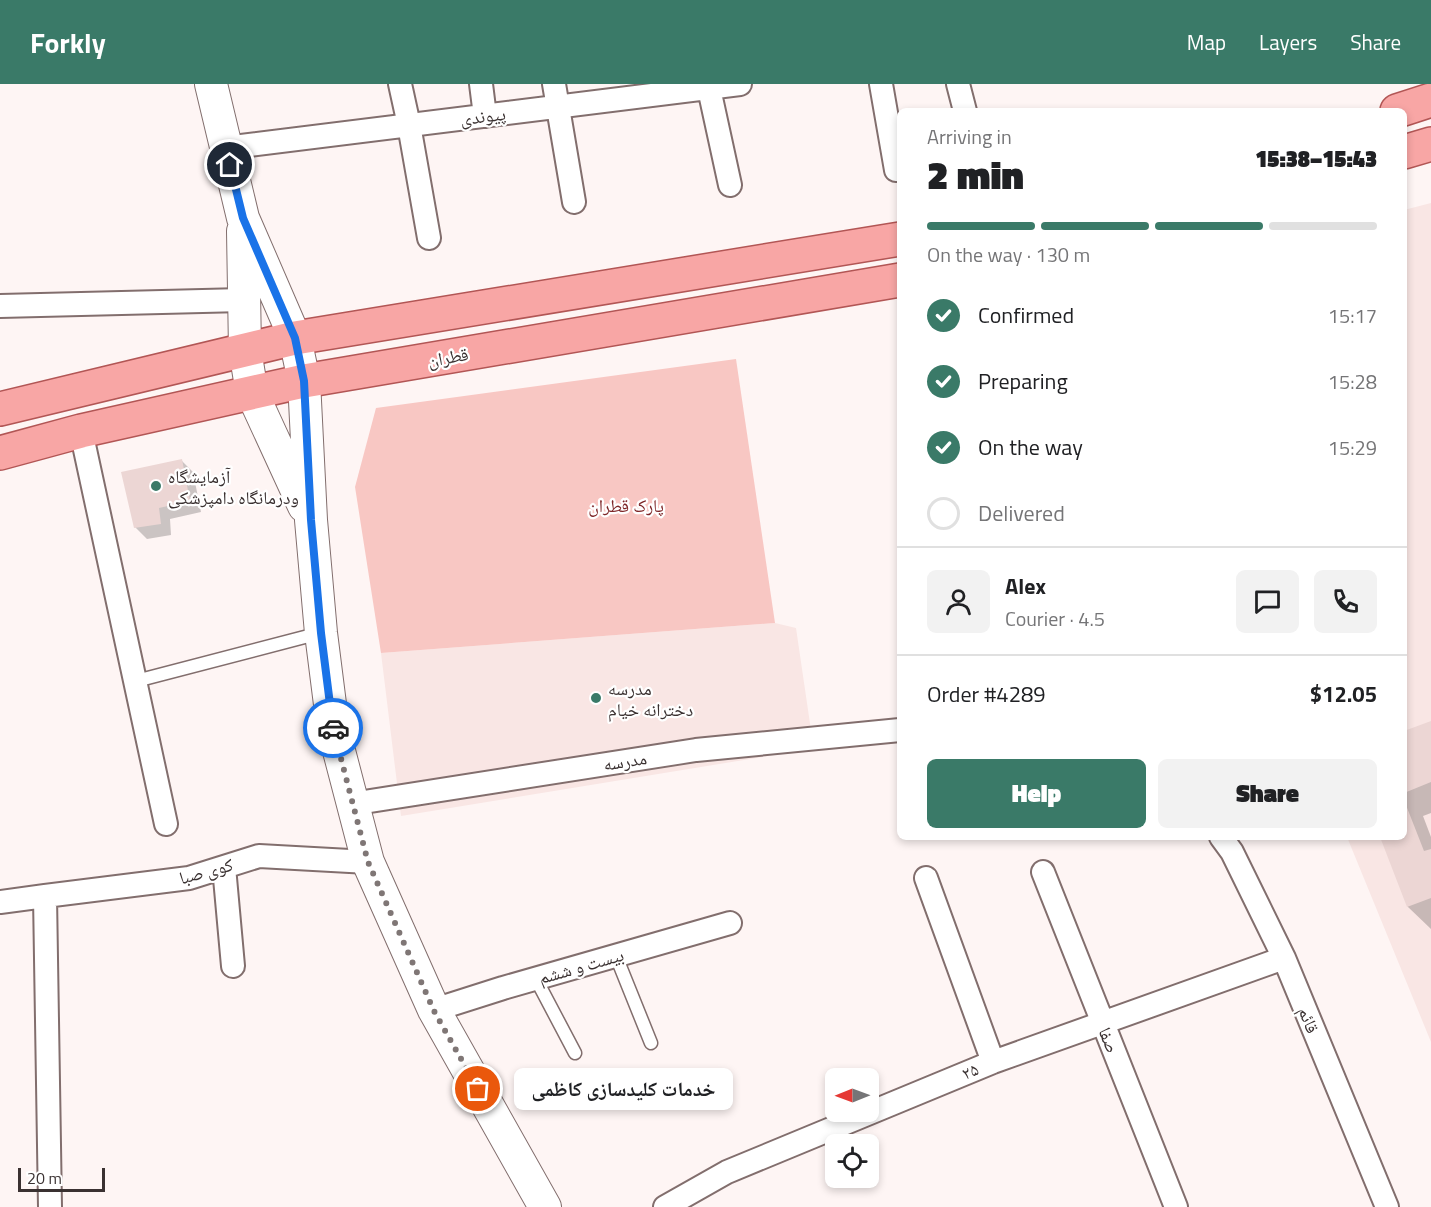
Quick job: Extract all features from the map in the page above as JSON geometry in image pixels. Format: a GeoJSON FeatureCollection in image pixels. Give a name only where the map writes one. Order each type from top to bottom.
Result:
{"type":"FeatureCollection","features":[{"type":"Feature","properties":{"kind":"main road"},"geometry":{"type":"LineString","coordinates":[[211,84],[243,218],[295,338],[304,381],[311,520],[321,633],[333,728],[368,862],[434,1011],[544,1207]]}},
{"type":"Feature","properties":{"kind":"main road"},"geometry":{"type":"LineString","coordinates":[[1406,108],[1431,100]]}},
{"type":"Feature","properties":{"kind":"main road"},"geometry":{"type":"LineString","coordinates":[[1407,151],[1431,144]]}},
{"type":"Feature","properties":{"kind":"main road"},"geometry":{"type":"LineString","coordinates":[[243,218],[245,350],[252,393],[311,520]]}},
{"type":"Feature","properties":{"kind":"main road"},"geometry":{"type":"LineString","coordinates":[[0,409],[295,338],[897,239]]}},
{"type":"Feature","properties":{"kind":"main road","name":"قطران"},"geometry":{"type":"LineString","coordinates":[[0,453],[81,431],[304,381],[897,281]]}},
{"type":"Feature","properties":{"kind":"street"},"geometry":{"type":"LineString","coordinates":[[400,84],[429,238]]}},
{"type":"Feature","properties":{"kind":"street"},"geometry":{"type":"LineString","coordinates":[[481,84],[485,116]]}},
{"type":"Feature","properties":{"kind":"street"},"geometry":{"type":"LineString","coordinates":[[554,84],[574,202]]}},
{"type":"Feature","properties":{"kind":"street","name":"پیوندی"},"geometry":{"type":"LineString","coordinates":[[225,148],[709,86],[741,84]]}},
{"type":"Feature","properties":{"kind":"street"},"geometry":{"type":"LineString","coordinates":[[880,84],[896,170]]}},
{"type":"Feature","properties":{"kind":"street"},"geometry":{"type":"LineString","coordinates":[[958,84],[964,108]]}},
{"type":"Feature","properties":{"kind":"street"},"geometry":{"type":"LineString","coordinates":[[709,86],[730,185]]}},
{"type":"Feature","properties":{"kind":"street"},"geometry":{"type":"LineString","coordinates":[[0,306],[243,300]]}},
{"type":"Feature","properties":{"kind":"street"},"geometry":{"type":"LineString","coordinates":[[81,431],[166,824]]}},
{"type":"Feature","properties":{"kind":"street","name":"مدرسه"},"geometry":{"type":"LineString","coordinates":[[351,804],[696,750],[897,730]]}},
{"type":"Feature","properties":{"kind":"street","name":"قائم"},"geometry":{"type":"LineString","coordinates":[[1224,840],[1284,958],[1387,1207]]}},
{"type":"Feature","properties":{"kind":"street","name":"کوی صبا"},"geometry":{"type":"LineString","coordinates":[[0,902],[189,878],[259,856],[368,862]]}},
{"type":"Feature","properties":{"kind":"street"},"geometry":{"type":"LineString","coordinates":[[224,867],[232,966]]}},
{"type":"Feature","properties":{"kind":"street","name":"صفا"},"geometry":{"type":"LineString","coordinates":[[1043,872],[1176,1207]]}},
{"type":"Feature","properties":{"kind":"street"},"geometry":{"type":"LineString","coordinates":[[926,878],[993,1062]]}},
{"type":"Feature","properties":{"kind":"street"},"geometry":{"type":"LineString","coordinates":[[45,896],[50,1207]]}},
{"type":"Feature","properties":{"kind":"street","name":"بیست و ششم"},"geometry":{"type":"LineString","coordinates":[[434,1011],[730,923]]}},
{"type":"Feature","properties":{"kind":"street","name":"۲۵"},"geometry":{"type":"LineString","coordinates":[[665,1207],[728,1172],[993,1062],[1102,1021],[1284,958]]}},
{"type":"Feature","properties":{"kind":"lane"},"geometry":{"type":"LineString","coordinates":[[135,681],[321,633]]}},
{"type":"Feature","properties":{"kind":"lane"},"geometry":{"type":"LineString","coordinates":[[616,956],[651,1043]]}},
{"type":"Feature","properties":{"kind":"lane"},"geometry":{"type":"LineString","coordinates":[[536,979],[575,1053]]}},
{"type":"Feature","properties":{"kind":"shaded area"},"geometry":{"type":"Polygon","coordinates":[[[1431,203],[1431,1042],[1348,840],[1407,840],[1407,209],[1431,203]]]}},
{"type":"Feature","properties":{"kind":"shaded area","name":"مدرسه دخترانه خیام"},"geometry":{"type":"Polygon","coordinates":[[[775,623],[796,628],[813,744],[805,750],[401,816],[381,653],[775,623]]]}},
{"type":"Feature","properties":{"kind":"green space","name":"پارک قطران"},"geometry":{"type":"Polygon","coordinates":[[[736,359],[775,623],[381,653],[355,487],[376,408],[736,359]]]}},
{"type":"Feature","properties":{"kind":"building","name":"آزمایشگاه ودرمانگاه دامپزشکی"},"geometry":{"type":"Polygon","coordinates":[[[182,459],[190,501],[159,508],[161,524],[134,528],[121,472],[182,459]]]}},
{"type":"Feature","properties":{"kind":"building"},"geometry":{"type":"Polygon","coordinates":[[[1431,721],[1431,782],[1407,792],[1407,730],[1431,721]]]}},
{"type":"Feature","properties":{"kind":"building"},"geometry":{"type":"Polygon","coordinates":[[[1407,808],[1424,851],[1431,849],[1431,898],[1407,907],[1381,840],[1407,840],[1407,808]]]}},
{"type":"Feature","properties":{"kind":"way so far"},"geometry":{"type":"LineString","coordinates":[[333,728],[368,862],[434,1011],[478,1089]]}},
{"type":"Feature","properties":{"kind":"place","name":"آزمایشگاه ودرمانگاه دامپزشکی"},"geometry":{"type":"Point","coordinates":[156,486]}},
{"type":"Feature","properties":{"kind":"place","name":"مدرسه دخترانه خیام"},"geometry":{"type":"Point","coordinates":[596,698]}},
{"type":"Feature","properties":{"kind":"place","name":"خدمات کلیدسازی کاظمی"},"geometry":{"type":"Point","coordinates":[478,1089]}},
{"type":"Feature","properties":{"kind":"route"},"geometry":{"type":"LineString","coordinates":[[230,165],[243,218],[295,338],[304,381],[311,520],[321,633],[333,728]]}}]}
